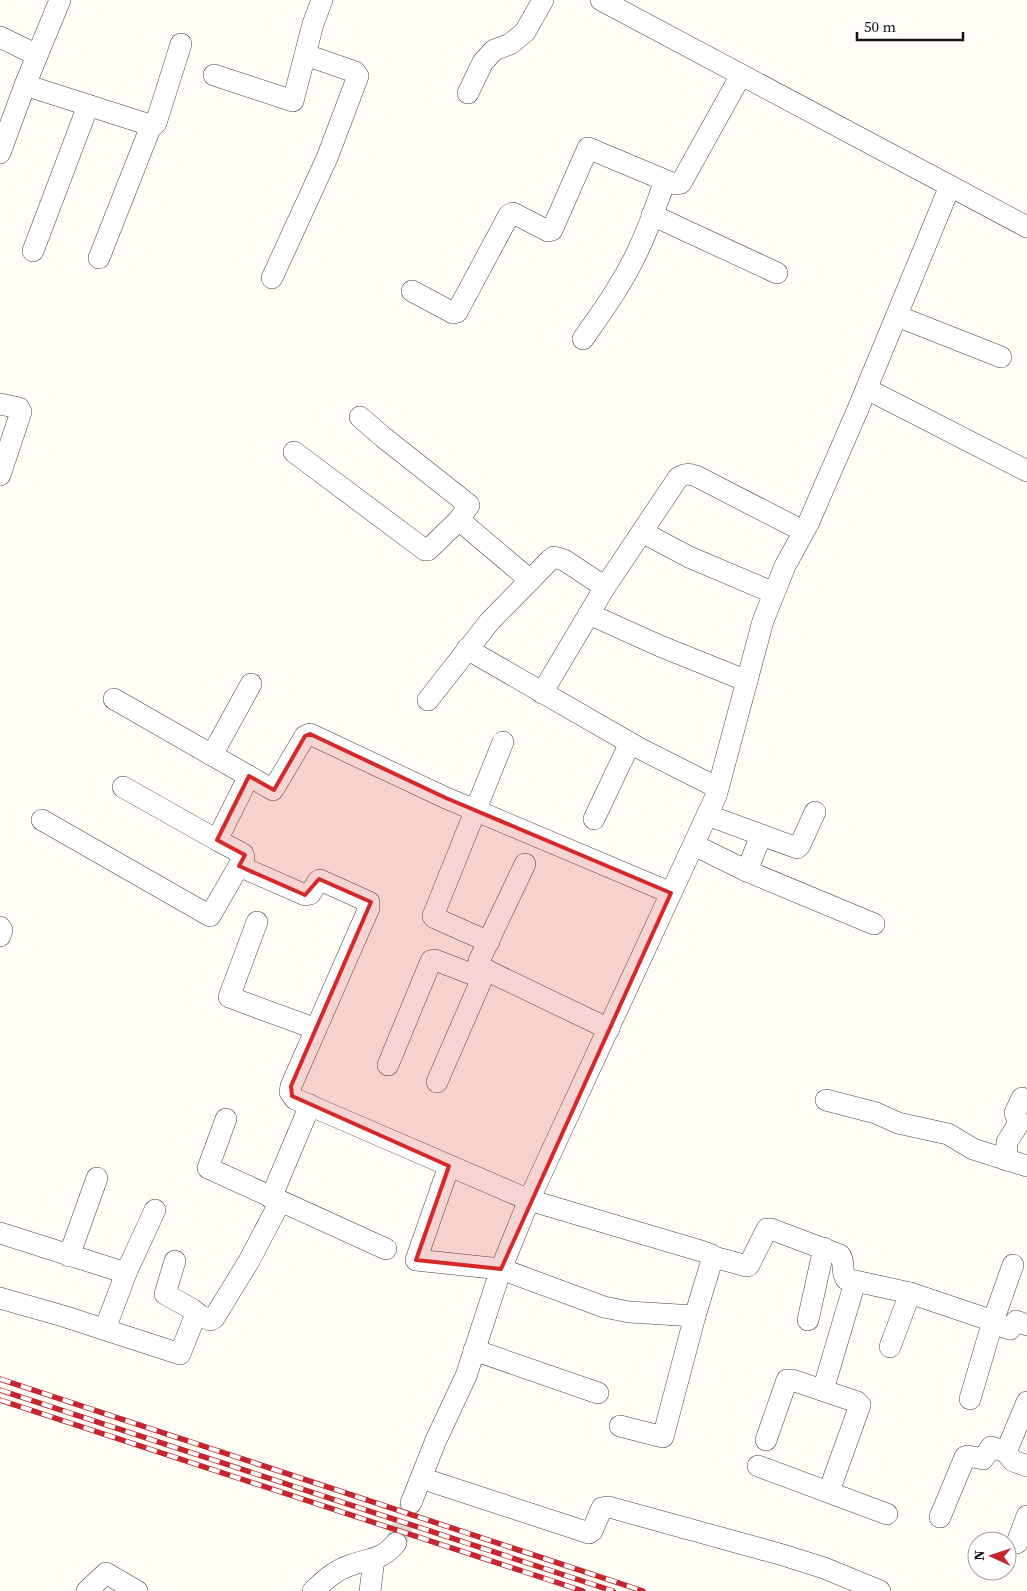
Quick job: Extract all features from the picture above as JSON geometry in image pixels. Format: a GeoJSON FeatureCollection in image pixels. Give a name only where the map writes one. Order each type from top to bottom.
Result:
{"type":"FeatureCollection","features":[{"type":"Feature","properties":{"kind":"street"},"geometry":{"type":"LineString","coordinates":[[0,153],[25,85],[60,0]]}},
{"type":"Feature","properties":{"kind":"street"},"geometry":{"type":"LineString","coordinates":[[214,75],[293,101],[313,24],[322,0]]}},
{"type":"Feature","properties":{"kind":"street"},"geometry":{"type":"LineString","coordinates":[[468,93],[483,62],[494,50],[510,44],[525,32],[544,0]]}},
{"type":"Feature","properties":{"kind":"street"},"geometry":{"type":"LineString","coordinates":[[601,0],[1027,227]]}},
{"type":"Feature","properties":{"kind":"street"},"geometry":{"type":"LineString","coordinates":[[0,36],[38,55]]}},
{"type":"Feature","properties":{"kind":"street"},"geometry":{"type":"LineString","coordinates":[[99,258],[151,126],[156,123],[181,44]]}},
{"type":"Feature","properties":{"kind":"street"},"geometry":{"type":"LineString","coordinates":[[272,278],[327,158],[358,76],[356,72],[306,55]]}},
{"type":"Feature","properties":{"kind":"street"},"geometry":{"type":"LineString","coordinates":[[412,291],[452,313],[457,312],[509,214],[512,213],[548,231],[552,230],[588,148],[665,181],[676,185],[682,183],[741,75]]}},
{"type":"Feature","properties":{"kind":"street"},"geometry":{"type":"LineString","coordinates":[[25,85],[151,126]]}},
{"type":"Feature","properties":{"kind":"street"},"geometry":{"type":"LineString","coordinates":[[33,251],[88,106]]}},
{"type":"Feature","properties":{"kind":"street"},"geometry":{"type":"LineString","coordinates":[[583,339],[609,302],[641,246],[665,181]]}},
{"type":"Feature","properties":{"kind":"street"},"geometry":{"type":"LineString","coordinates":[[411,1503],[436,1440],[466,1376],[501,1269],[530,1200],[707,815],[718,788],[763,621],[785,566],[803,532],[867,389],[950,186]]}},
{"type":"Feature","properties":{"kind":"street"},"geometry":{"type":"LineString","coordinates":[[652,215],[777,273]]}},
{"type":"Feature","properties":{"kind":"street"},"geometry":{"type":"LineString","coordinates":[[897,316],[1001,357]]}},
{"type":"Feature","properties":{"kind":"street"},"geometry":{"type":"LineString","coordinates":[[867,389],[1027,471]]}},
{"type":"Feature","properties":{"kind":"street"},"geometry":{"type":"LineString","coordinates":[[0,404],[19,408],[21,412],[0,475]]}},
{"type":"Feature","properties":{"kind":"street"},"geometry":{"type":"LineString","coordinates":[[294,452],[428,550],[459,520],[469,505],[383,437],[360,416]]}},
{"type":"Feature","properties":{"kind":"street"},"geometry":{"type":"LineString","coordinates":[[542,693],[605,587],[678,478],[683,474],[689,474],[803,532]]}},
{"type":"Feature","properties":{"kind":"street"},"geometry":{"type":"LineString","coordinates":[[459,520],[530,580]]}},
{"type":"Feature","properties":{"kind":"street"},"geometry":{"type":"LineString","coordinates":[[642,532],[689,556],[774,593]]}},
{"type":"Feature","properties":{"kind":"street"},"geometry":{"type":"LineString","coordinates":[[428,700],[466,649],[490,621],[554,557],[559,558],[605,587]]}},
{"type":"Feature","properties":{"kind":"street"},"geometry":{"type":"LineString","coordinates":[[589,614],[747,682]]}},
{"type":"Feature","properties":{"kind":"street"},"geometry":{"type":"LineString","coordinates":[[466,649],[630,743],[718,788]]}},
{"type":"Feature","properties":{"kind":"street"},"geometry":{"type":"LineString","coordinates":[[212,755],[251,684]]}},
{"type":"Feature","properties":{"kind":"street"},"geometry":{"type":"LineString","coordinates":[[114,699],[274,790],[305,736],[310,734],[474,810],[671,892]]}},
{"type":"Feature","properties":{"kind":"street"},"geometry":{"type":"LineString","coordinates":[[489,942],[433,916],[474,810],[503,742]]}},
{"type":"Feature","properties":{"kind":"street"},"geometry":{"type":"LineString","coordinates":[[594,819],[630,743]]}},
{"type":"Feature","properties":{"kind":"street"},"geometry":{"type":"LineString","coordinates":[[218,840],[249,776]]}},
{"type":"Feature","properties":{"kind":"street"},"geometry":{"type":"LineString","coordinates":[[42,820],[208,916],[212,915],[244,857],[243,854],[124,787]]}},
{"type":"Feature","properties":{"kind":"street"},"geometry":{"type":"LineString","coordinates":[[707,815],[799,848],[815,812]]}},
{"type":"Feature","properties":{"kind":"street"},"geometry":{"type":"LineString","coordinates":[[747,871],[761,835]]}},
{"type":"Feature","properties":{"kind":"street"},"geometry":{"type":"LineString","coordinates":[[694,845],[747,871],[874,924]]}},
{"type":"Feature","properties":{"kind":"street"},"geometry":{"type":"LineString","coordinates":[[485,975],[479,963],[525,864]]}},
{"type":"Feature","properties":{"kind":"street"},"geometry":{"type":"LineString","coordinates":[[239,866],[306,895],[310,894],[320,880],[369,902],[369,908],[291,1086],[292,1096],[530,1200],[700,1251],[712,1255],[714,1258],[747,1266],[751,1262],[765,1230],[768,1229],[840,1255],[844,1278],[910,1293],[1010,1329],[1016,1321],[1027,1325]]}},
{"type":"Feature","properties":{"kind":"street"},"geometry":{"type":"LineString","coordinates":[[257,922],[229,997],[316,1029]]}},
{"type":"Feature","properties":{"kind":"street"},"geometry":{"type":"LineString","coordinates":[[0,927],[2,930],[0,936]]}},
{"type":"Feature","properties":{"kind":"street"},"geometry":{"type":"LineString","coordinates":[[388,1065],[431,961],[435,960],[485,975],[609,1029]]}},
{"type":"Feature","properties":{"kind":"street"},"geometry":{"type":"LineString","coordinates":[[436,1082],[485,975]]}},
{"type":"Feature","properties":{"kind":"street"},"geometry":{"type":"LineString","coordinates":[[1006,1160],[1007,1142],[1019,1124],[1015,1113],[1022,1098]]}},
{"type":"Feature","properties":{"kind":"street"},"geometry":{"type":"LineString","coordinates":[[826,1100],[876,1113],[898,1123],[948,1134],[968,1147],[1027,1166]]}},
{"type":"Feature","properties":{"kind":"street"},"geometry":{"type":"LineString","coordinates":[[175,1261],[165,1294],[210,1320],[214,1318],[249,1261],[276,1200],[310,1105]]}},
{"type":"Feature","properties":{"kind":"street"},"geometry":{"type":"LineString","coordinates":[[226,1119],[208,1168],[386,1249]]}},
{"type":"Feature","properties":{"kind":"street"},"geometry":{"type":"LineString","coordinates":[[449,1166],[416,1260],[501,1269],[612,1310],[694,1316]]}},
{"type":"Feature","properties":{"kind":"street"},"geometry":{"type":"LineString","coordinates":[[69,1256],[97,1178]]}},
{"type":"Feature","properties":{"kind":"street"},"geometry":{"type":"LineString","coordinates":[[105,1329],[126,1273],[155,1210]]}},
{"type":"Feature","properties":{"kind":"street"},"geometry":{"type":"LineString","coordinates":[[0,1233],[126,1273]]}},
{"type":"Feature","properties":{"kind":"street"},"geometry":{"type":"LineString","coordinates":[[808,1320],[824,1248]]}},
{"type":"Feature","properties":{"kind":"street"},"geometry":{"type":"LineString","coordinates":[[620,1426],[661,1438],[664,1436],[694,1316],[714,1258]]}},
{"type":"Feature","properties":{"kind":"street"},"geometry":{"type":"LineString","coordinates":[[970,1399],[992,1322],[1012,1265]]}},
{"type":"Feature","properties":{"kind":"street"},"geometry":{"type":"LineString","coordinates":[[823,1390],[855,1282]]}},
{"type":"Feature","properties":{"kind":"street"},"geometry":{"type":"LineString","coordinates":[[890,1347],[910,1293]]}},
{"type":"Feature","properties":{"kind":"street"},"geometry":{"type":"LineString","coordinates":[[0,1298],[105,1329],[180,1354],[196,1314],[198,1314]]}},
{"type":"Feature","properties":{"kind":"street"},"geometry":{"type":"LineString","coordinates":[[474,1350],[598,1393]]}},
{"type":"Feature","properties":{"kind":"street"},"geometry":{"type":"LineString","coordinates":[[766,1440],[787,1380],[857,1402],[860,1406],[829,1491]]}},
{"type":"Feature","properties":{"kind":"street"},"geometry":{"type":"LineString","coordinates":[[1006,1452],[1027,1402]]}},
{"type":"Feature","properties":{"kind":"street"},"geometry":{"type":"LineString","coordinates":[[940,1517],[966,1456],[983,1459],[991,1447],[1006,1452],[1013,1461],[1027,1466]]}},
{"type":"Feature","properties":{"kind":"street"},"geometry":{"type":"LineString","coordinates":[[758,1466],[887,1514]]}},
{"type":"Feature","properties":{"kind":"street"},"geometry":{"type":"LineString","coordinates":[[421,1478],[589,1533],[592,1531],[602,1508],[609,1507],[783,1555],[824,1568],[880,1591]]}},
{"type":"Feature","properties":{"kind":"street"},"geometry":{"type":"LineString","coordinates":[[1017,1543],[1027,1516]]}},
{"type":"Feature","properties":{"kind":"street"},"geometry":{"type":"LineString","coordinates":[[313,1591],[329,1575],[351,1565],[374,1559],[388,1552],[396,1543]]}},
{"type":"Feature","properties":{"kind":"street"},"geometry":{"type":"LineString","coordinates":[[370,1591],[374,1559]]}},
{"type":"Feature","properties":{"kind":"street"},"geometry":{"type":"LineString","coordinates":[[87,1591],[106,1573],[137,1591]]}},
{"type":"Feature","properties":{"kind":"highlighted area"},"geometry":{"type":"Polygon","coordinates":[[[310,734],[446,798],[671,893],[501,1269],[416,1260],[449,1166],[292,1096],[291,1086],[371,902],[319,879],[305,895],[239,866],[245,855],[217,840],[249,776],[274,790],[305,736],[310,734]]]}},
{"type":"Feature","properties":{"kind":"tunnel"},"geometry":{"type":"LineString","coordinates":[[396,1543],[411,1503]]}},
{"type":"Feature","properties":{"kind":"railway"},"geometry":{"type":"LineString","coordinates":[[0,1379],[643,1591]]}},
{"type":"Feature","properties":{"kind":"railway"},"geometry":{"type":"LineString","coordinates":[[0,1390],[613,1591]]}},
{"type":"Feature","properties":{"kind":"railway"},"geometry":{"type":"LineString","coordinates":[[0,1400],[583,1591]]}}]}
